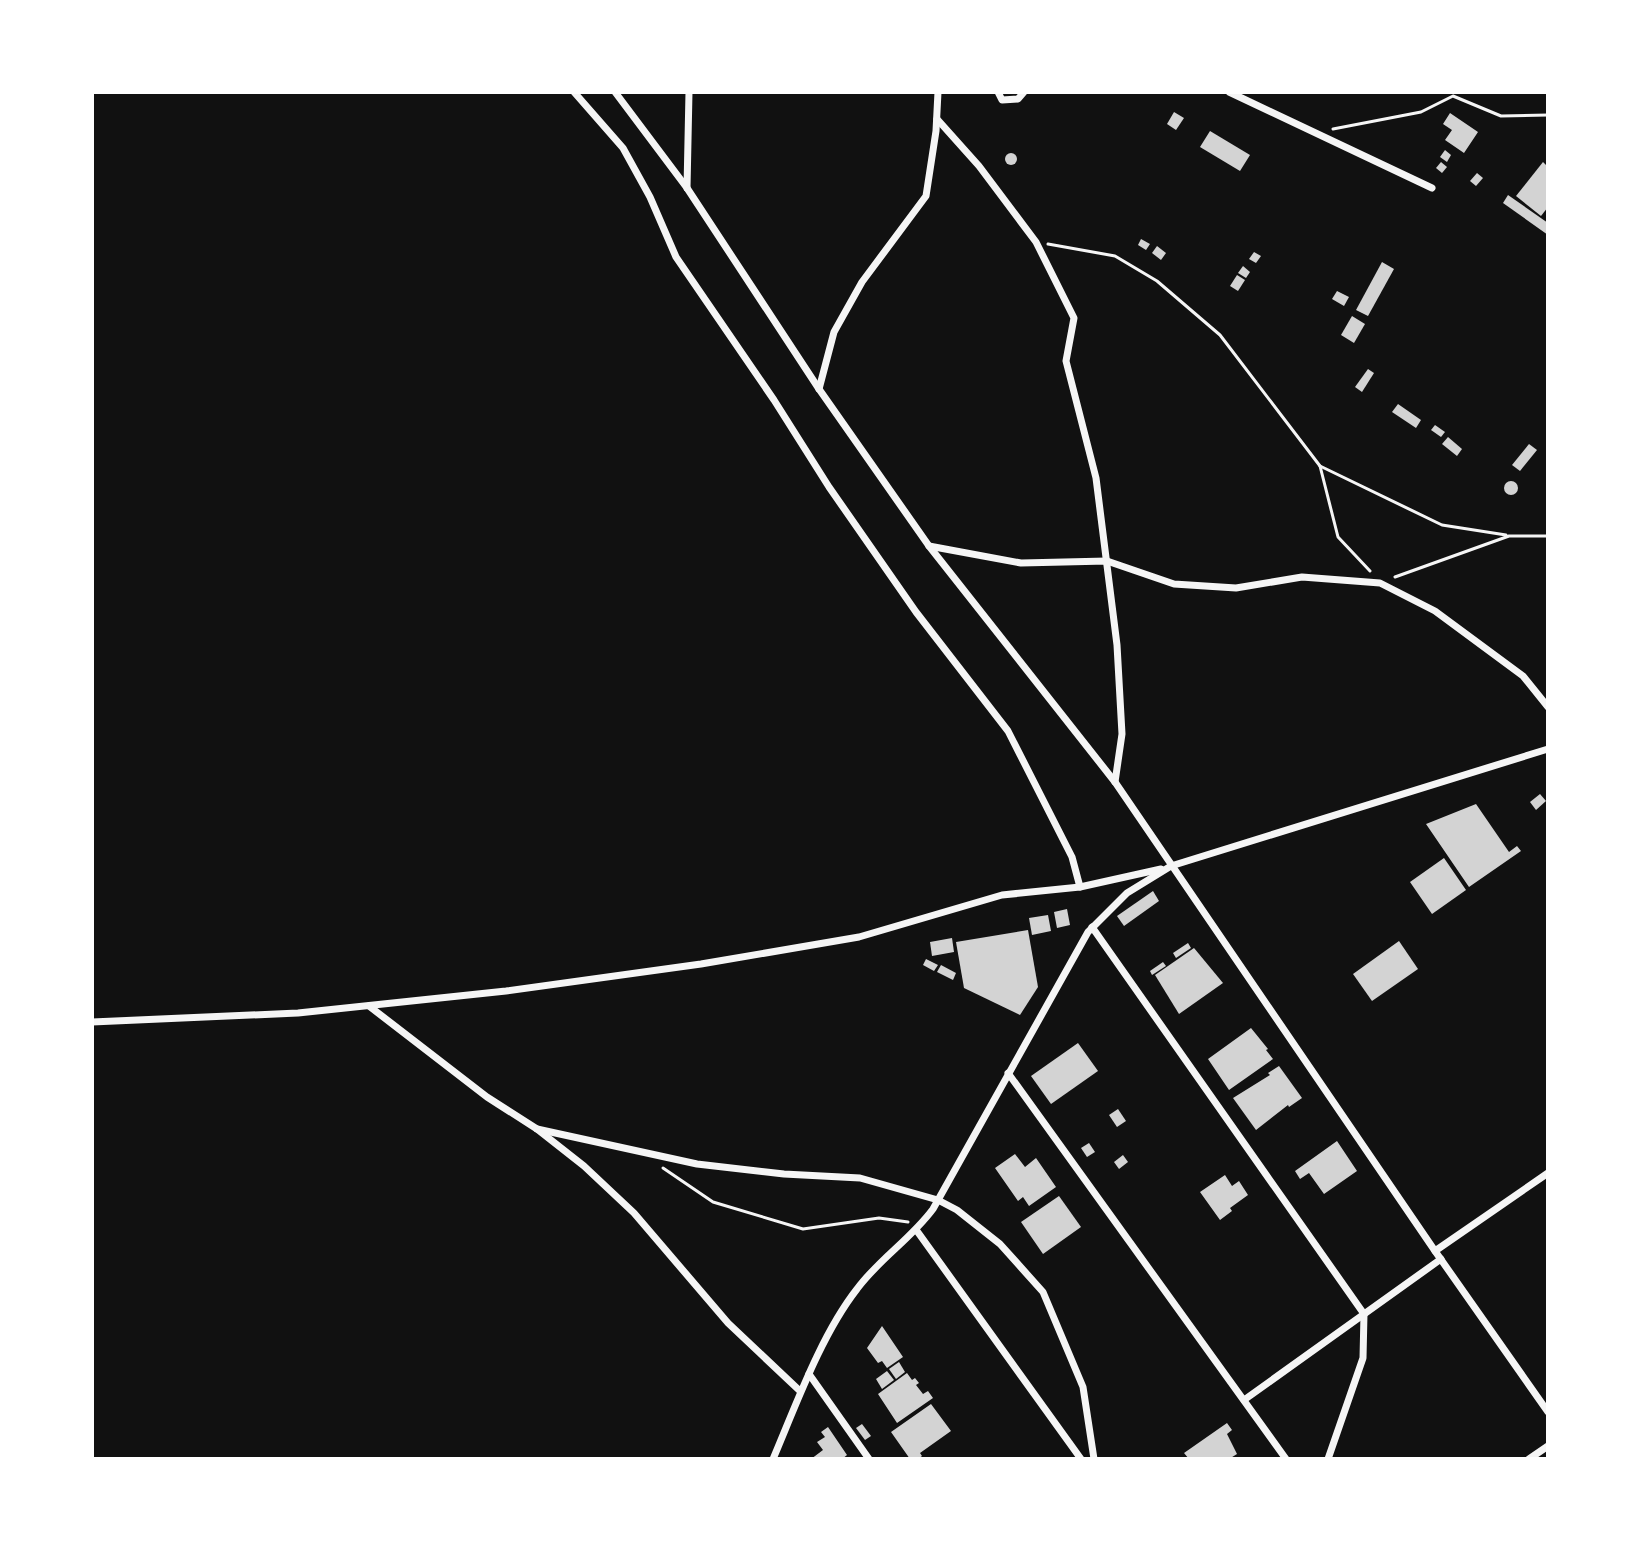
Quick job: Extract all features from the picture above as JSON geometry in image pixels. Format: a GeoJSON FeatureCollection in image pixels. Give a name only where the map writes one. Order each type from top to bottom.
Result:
{"type":"FeatureCollection","features":[{"type":"Feature","properties":{"kind":"street"},"geometry":{"type":"LineString","coordinates":[[574,92],[623,148],[650,197],[676,257],[829,487],[916,612],[1008,731],[1072,857],[1080,887]]}},
{"type":"Feature","properties":{"kind":"street"},"geometry":{"type":"LineString","coordinates":[[615,92],[687,188],[819,389],[929,546],[1115,782],[1548,1412]]}},
{"type":"Feature","properties":{"kind":"street"},"geometry":{"type":"LineString","coordinates":[[687,188],[689,92]]}},
{"type":"Feature","properties":{"kind":"street"},"geometry":{"type":"LineString","coordinates":[[819,389],[834,332],[862,282],[926,196],[938,92]]}},
{"type":"Feature","properties":{"kind":"street"},"geometry":{"type":"LineString","coordinates":[[998,92],[1002,100],[1018,99],[1024,92]]}},
{"type":"Feature","properties":{"kind":"street"},"geometry":{"type":"LineString","coordinates":[[1229,92],[1432,188]]}},
{"type":"Feature","properties":{"kind":"street"},"geometry":{"type":"LineString","coordinates":[[937,119],[979,166],[1036,242],[1074,318],[1066,361],[1096,478],[1117,645],[1122,734],[1115,782]]}},
{"type":"Feature","properties":{"kind":"street"},"geometry":{"type":"LineString","coordinates":[[929,546],[1021,563],[1107,561],[1174,584],[1236,588],[1302,577],[1380,583],[1435,611],[1523,676],[1548,707]]}},
{"type":"Feature","properties":{"kind":"street"},"geometry":{"type":"LineString","coordinates":[[92,1022],[225,1018],[506,991],[701,964],[859,937],[1002,895],[1080,887],[1171,866],[1548,749]]}},
{"type":"Feature","properties":{"kind":"street"},"geometry":{"type":"LineString","coordinates":[[773,1459],[800,1391],[857,1289],[919,1228],[938,1200],[1078,947],[1092,927],[1127,893],[1171,866]]}},
{"type":"Feature","properties":{"kind":"street"},"geometry":{"type":"LineString","coordinates":[[1092,927],[1364,1314],[1363,1358],[1328,1459]]}},
{"type":"Feature","properties":{"kind":"street"},"geometry":{"type":"LineString","coordinates":[[369,1006],[487,1097],[537,1129],[610,1189],[657,1238],[728,1323],[800,1391]]}},
{"type":"Feature","properties":{"kind":"street"},"geometry":{"type":"LineString","coordinates":[[1008,1073],[1286,1459]]}},
{"type":"Feature","properties":{"kind":"street"},"geometry":{"type":"LineString","coordinates":[[537,1129],[697,1164],[784,1174],[860,1178],[938,1200],[957,1210],[1000,1244],[1043,1292],[1083,1387],[1094,1459]]}},
{"type":"Feature","properties":{"kind":"street"},"geometry":{"type":"LineString","coordinates":[[1435,1251],[1548,1173]]}},
{"type":"Feature","properties":{"kind":"street"},"geometry":{"type":"LineString","coordinates":[[919,1228],[1081,1459]]}},
{"type":"Feature","properties":{"kind":"street"},"geometry":{"type":"LineString","coordinates":[[1244,1400],[1441,1259]]}},
{"type":"Feature","properties":{"kind":"street"},"geometry":{"type":"LineString","coordinates":[[809,1374],[869,1459]]}},
{"type":"Feature","properties":{"kind":"street"},"geometry":{"type":"LineString","coordinates":[[1529,1459],[1548,1446]]}},
{"type":"Feature","properties":{"kind":"path"},"geometry":{"type":"LineString","coordinates":[[1314,133],[1421,112],[1453,96],[1501,116],[1548,115]]}},
{"type":"Feature","properties":{"kind":"path"},"geometry":{"type":"LineString","coordinates":[[1036,242],[1115,256],[1157,281],[1220,335],[1320,466],[1338,537],[1380,583],[1509,536]]}},
{"type":"Feature","properties":{"kind":"path"},"geometry":{"type":"LineString","coordinates":[[1320,466],[1442,525],[1509,536],[1548,536]]}},
{"type":"Feature","properties":{"kind":"path"},"geometry":{"type":"LineString","coordinates":[[640,1153],[713,1202],[803,1229],[879,1218],[919,1228]]}},
{"type":"Feature","properties":{"kind":"building"},"geometry":{"type":"Polygon","coordinates":[[[1174,112],[1184,118],[1176,130],[1167,124],[1174,112]]]}},
{"type":"Feature","properties":{"kind":"building"},"geometry":{"type":"Polygon","coordinates":[[[1450,113],[1478,132],[1464,153],[1445,140],[1452,130],[1443,124],[1450,113]]]}},
{"type":"Feature","properties":{"kind":"building"},"geometry":{"type":"Polygon","coordinates":[[[1210,131],[1250,155],[1240,171],[1200,147],[1210,131]]]}},
{"type":"Feature","properties":{"kind":"building"},"geometry":{"type":"Polygon","coordinates":[[[1445,150],[1451,155],[1447,162],[1440,157],[1445,150]]]}},
{"type":"Feature","properties":{"kind":"building"},"geometry":{"type":"Polygon","coordinates":[[[1011,153],[1017,159],[1011,165],[1005,159],[1011,153]]]}},
{"type":"Feature","properties":{"kind":"building"},"geometry":{"type":"Polygon","coordinates":[[[1441,162],[1447,167],[1442,173],[1436,168],[1441,162]]]}},
{"type":"Feature","properties":{"kind":"building"},"geometry":{"type":"Polygon","coordinates":[[[1543,162],[1548,167],[1548,207],[1541,216],[1516,196],[1543,162]]]}},
{"type":"Feature","properties":{"kind":"building"},"geometry":{"type":"Polygon","coordinates":[[[1477,173],[1483,178],[1476,186],[1470,181],[1477,173]]]}},
{"type":"Feature","properties":{"kind":"building"},"geometry":{"type":"Polygon","coordinates":[[[1508,195],[1548,223],[1548,235],[1503,203],[1508,195]]]}},
{"type":"Feature","properties":{"kind":"building"},"geometry":{"type":"Polygon","coordinates":[[[1141,239],[1150,244],[1146,250],[1138,245],[1141,239]]]}},
{"type":"Feature","properties":{"kind":"building"},"geometry":{"type":"Polygon","coordinates":[[[1157,246],[1166,253],[1161,260],[1152,253],[1157,246]]]}},
{"type":"Feature","properties":{"kind":"building"},"geometry":{"type":"Polygon","coordinates":[[[1254,252],[1261,256],[1256,263],[1249,259],[1254,252]]]}},
{"type":"Feature","properties":{"kind":"building"},"geometry":{"type":"Polygon","coordinates":[[[1382,262],[1394,269],[1368,316],[1356,310],[1382,262]]]}},
{"type":"Feature","properties":{"kind":"building"},"geometry":{"type":"Polygon","coordinates":[[[1243,266],[1250,272],[1246,278],[1238,273],[1243,266]]]}},
{"type":"Feature","properties":{"kind":"building"},"geometry":{"type":"Polygon","coordinates":[[[1237,275],[1245,280],[1238,291],[1230,286],[1237,275]]]}},
{"type":"Feature","properties":{"kind":"building"},"geometry":{"type":"Polygon","coordinates":[[[1337,291],[1349,297],[1344,306],[1332,299],[1337,291]]]}},
{"type":"Feature","properties":{"kind":"building"},"geometry":{"type":"Polygon","coordinates":[[[1352,316],[1365,324],[1354,343],[1341,335],[1352,316]]]}},
{"type":"Feature","properties":{"kind":"building"},"geometry":{"type":"Polygon","coordinates":[[[1368,369],[1374,373],[1362,392],[1355,387],[1368,369]]]}},
{"type":"Feature","properties":{"kind":"building"},"geometry":{"type":"Polygon","coordinates":[[[1398,404],[1421,420],[1416,428],[1392,412],[1398,404]]]}},
{"type":"Feature","properties":{"kind":"building"},"geometry":{"type":"Polygon","coordinates":[[[1435,425],[1445,432],[1441,437],[1431,430],[1435,425]]]}},
{"type":"Feature","properties":{"kind":"building"},"geometry":{"type":"Polygon","coordinates":[[[1448,437],[1462,449],[1457,456],[1442,444],[1448,437]]]}},
{"type":"Feature","properties":{"kind":"building"},"geometry":{"type":"Polygon","coordinates":[[[1529,444],[1537,450],[1520,471],[1512,465],[1529,444]]]}},
{"type":"Feature","properties":{"kind":"building"},"geometry":{"type":"Polygon","coordinates":[[[1511,481],[1518,488],[1511,495],[1504,488],[1511,481]]]}},
{"type":"Feature","properties":{"kind":"building"},"geometry":{"type":"Polygon","coordinates":[[[1540,794],[1546,801],[1536,810],[1530,802],[1540,794]]]}},
{"type":"Feature","properties":{"kind":"building"},"geometry":{"type":"Polygon","coordinates":[[[1476,804],[1509,852],[1517,846],[1521,851],[1469,887],[1426,824],[1476,804]]]}},
{"type":"Feature","properties":{"kind":"building"},"geometry":{"type":"Polygon","coordinates":[[[1444,858],[1466,890],[1432,914],[1410,882],[1444,858]]]}},
{"type":"Feature","properties":{"kind":"building"},"geometry":{"type":"Polygon","coordinates":[[[1153,891],[1159,901],[1124,926],[1117,916],[1153,891]]]}},
{"type":"Feature","properties":{"kind":"building"},"geometry":{"type":"Polygon","coordinates":[[[1067,909],[1070,925],[1057,928],[1054,912],[1067,909]]]}},
{"type":"Feature","properties":{"kind":"building"},"geometry":{"type":"Polygon","coordinates":[[[1048,915],[1051,931],[1032,935],[1029,918],[1048,915]]]}},
{"type":"Feature","properties":{"kind":"building"},"geometry":{"type":"Polygon","coordinates":[[[1028,930],[1038,987],[1020,1015],[964,988],[956,942],[1028,930]]]}},
{"type":"Feature","properties":{"kind":"building"},"geometry":{"type":"Polygon","coordinates":[[[952,938],[954,952],[932,956],[930,942],[952,938]]]}},
{"type":"Feature","properties":{"kind":"building"},"geometry":{"type":"Polygon","coordinates":[[[1399,941],[1418,969],[1372,1001],[1353,974],[1399,941]]]}},
{"type":"Feature","properties":{"kind":"building"},"geometry":{"type":"Polygon","coordinates":[[[1188,943],[1191,948],[1176,958],[1173,953],[1188,943]]]}},
{"type":"Feature","properties":{"kind":"building"},"geometry":{"type":"Polygon","coordinates":[[[1194,948],[1223,983],[1179,1014],[1155,975],[1194,948]]]}},
{"type":"Feature","properties":{"kind":"building"},"geometry":{"type":"Polygon","coordinates":[[[926,959],[938,965],[934,971],[923,965],[926,959]]]}},
{"type":"Feature","properties":{"kind":"building"},"geometry":{"type":"Polygon","coordinates":[[[1163,962],[1166,966],[1152,975],[1150,971],[1163,962]]]}},
{"type":"Feature","properties":{"kind":"building"},"geometry":{"type":"Polygon","coordinates":[[[941,965],[956,973],[953,980],[937,972],[941,965]]]}},
{"type":"Feature","properties":{"kind":"building"},"geometry":{"type":"Polygon","coordinates":[[[1251,1028],[1273,1059],[1229,1090],[1208,1059],[1251,1028]]]}},
{"type":"Feature","properties":{"kind":"building"},"geometry":{"type":"Polygon","coordinates":[[[1078,1043],[1098,1071],[1051,1104],[1031,1076],[1078,1043]]]}},
{"type":"Feature","properties":{"kind":"building"},"geometry":{"type":"Polygon","coordinates":[[[1279,1066],[1302,1098],[1256,1130],[1233,1098],[1279,1066]]]}},
{"type":"Feature","properties":{"kind":"building"},"geometry":{"type":"Polygon","coordinates":[[[1118,1109],[1126,1121],[1117,1127],[1109,1115],[1118,1109]]]}},
{"type":"Feature","properties":{"kind":"building"},"geometry":{"type":"Polygon","coordinates":[[[1337,1141],[1357,1171],[1324,1194],[1309,1173],[1300,1179],[1295,1171],[1337,1141]]]}},
{"type":"Feature","properties":{"kind":"building"},"geometry":{"type":"Polygon","coordinates":[[[1089,1143],[1095,1152],[1087,1157],[1081,1148],[1089,1143]]]}},
{"type":"Feature","properties":{"kind":"building"},"geometry":{"type":"Polygon","coordinates":[[[1015,1154],[1025,1167],[1036,1158],[1056,1187],[1029,1206],[1023,1197],[1018,1201],[995,1168],[1015,1154]]]}},
{"type":"Feature","properties":{"kind":"building"},"geometry":{"type":"Polygon","coordinates":[[[1123,1155],[1128,1162],[1119,1169],[1114,1162],[1123,1155]]]}},
{"type":"Feature","properties":{"kind":"building"},"geometry":{"type":"Polygon","coordinates":[[[1225,1175],[1232,1186],[1239,1181],[1248,1195],[1220,1220],[1200,1192],[1225,1175]]]}},
{"type":"Feature","properties":{"kind":"building"},"geometry":{"type":"Polygon","coordinates":[[[1059,1196],[1081,1227],[1043,1254],[1021,1222],[1059,1196]]]}},
{"type":"Feature","properties":{"kind":"building"},"geometry":{"type":"Polygon","coordinates":[[[882,1326],[903,1357],[887,1368],[882,1361],[878,1363],[867,1348],[882,1326]]]}},
{"type":"Feature","properties":{"kind":"building"},"geometry":{"type":"Polygon","coordinates":[[[899,1362],[905,1372],[896,1379],[889,1369],[899,1362]]]}},
{"type":"Feature","properties":{"kind":"building"},"geometry":{"type":"Polygon","coordinates":[[[887,1371],[894,1380],[882,1389],[876,1379],[887,1371]]]}},
{"type":"Feature","properties":{"kind":"building"},"geometry":{"type":"Polygon","coordinates":[[[907,1373],[919,1383],[916,1385],[923,1394],[928,1391],[933,1398],[897,1423],[878,1394],[907,1373]]]}},
{"type":"Feature","properties":{"kind":"building"},"geometry":{"type":"Polygon","coordinates":[[[931,1404],[951,1431],[920,1453],[922,1456],[918,1459],[910,1459],[891,1432],[931,1404]]]}},
{"type":"Feature","properties":{"kind":"building"},"geometry":{"type":"Polygon","coordinates":[[[1227,1423],[1232,1430],[1227,1434],[1237,1454],[1229,1459],[1189,1459],[1184,1453],[1227,1423]]]}},
{"type":"Feature","properties":{"kind":"building"},"geometry":{"type":"Polygon","coordinates":[[[862,1424],[871,1436],[865,1440],[856,1428],[862,1424]]]}},
{"type":"Feature","properties":{"kind":"building"},"geometry":{"type":"Polygon","coordinates":[[[828,1427],[847,1455],[842,1459],[811,1459],[823,1450],[817,1442],[825,1437],[821,1432],[828,1427]]]}}]}
